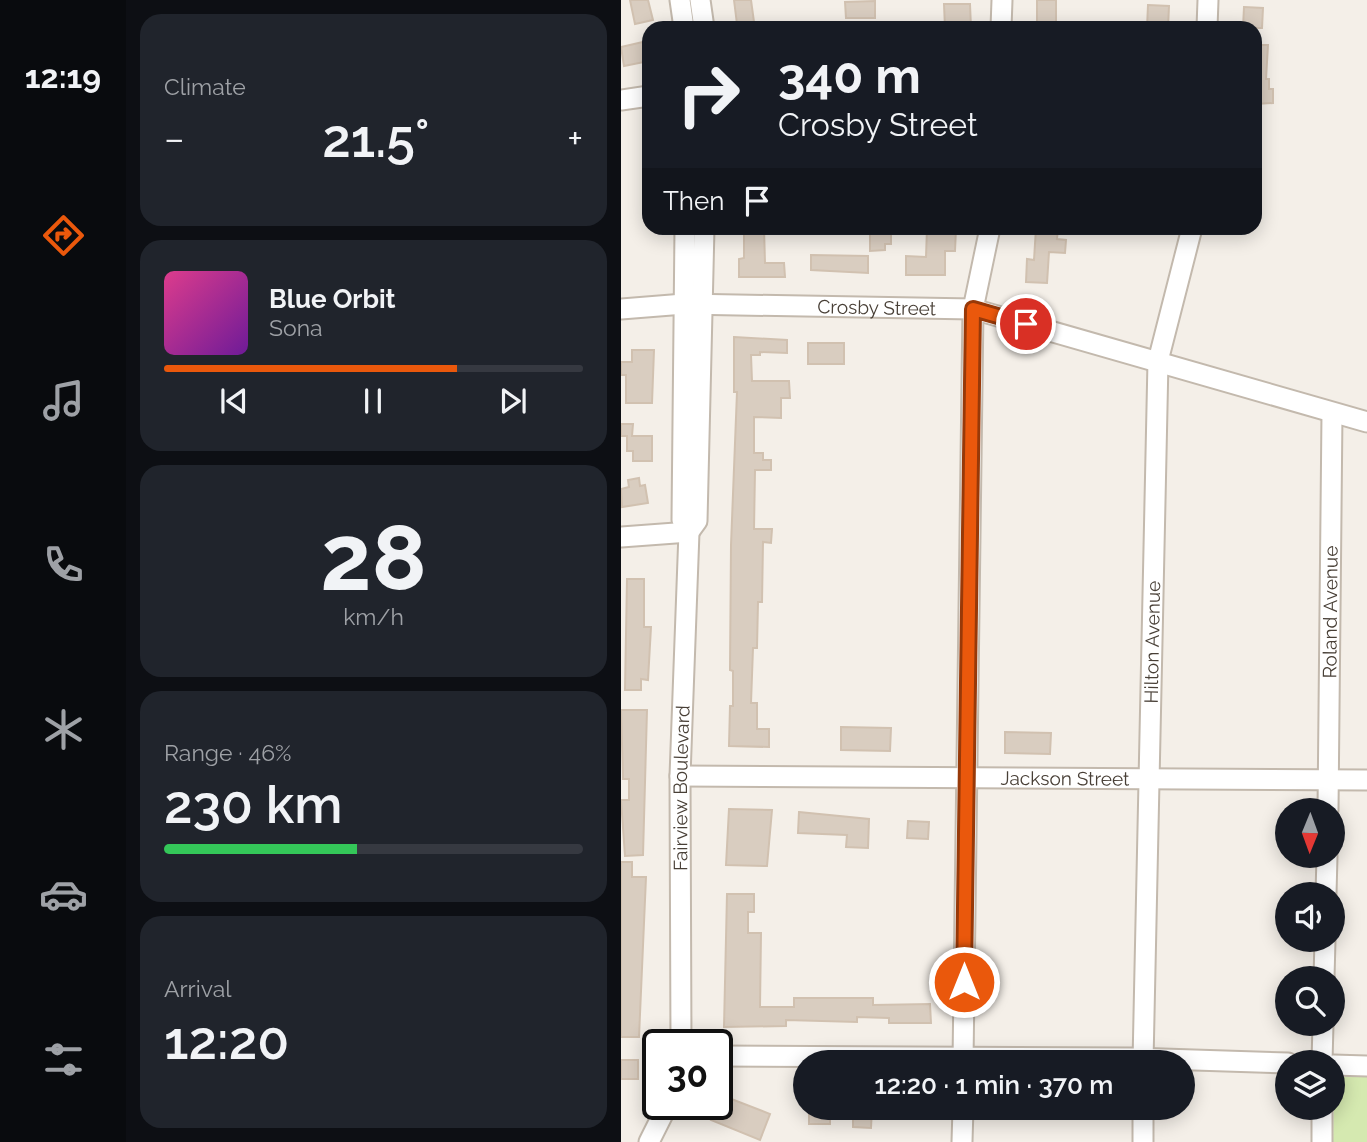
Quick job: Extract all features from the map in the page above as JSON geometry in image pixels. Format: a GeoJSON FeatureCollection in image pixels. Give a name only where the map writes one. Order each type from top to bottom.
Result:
{"type":"FeatureCollection","features":[{"type":"Feature","properties":{"kind":"street"},"geometry":{"type":"LineString","coordinates":[[680,0],[683,21]]}},
{"type":"Feature","properties":{"kind":"street"},"geometry":{"type":"LineString","coordinates":[[700,0],[703,21]]}},
{"type":"Feature","properties":{"kind":"street"},"geometry":{"type":"LineString","coordinates":[[1001,21],[1002,0]]}},
{"type":"Feature","properties":{"kind":"street"},"geometry":{"type":"LineString","coordinates":[[1207,21],[1208,0]]}},
{"type":"Feature","properties":{"kind":"street"},"geometry":{"type":"LineString","coordinates":[[621,100],[642,97]]}},
{"type":"Feature","properties":{"kind":"street","name":"Fairview Boulevard"},"geometry":{"type":"LineString","coordinates":[[686,235],[694,304]]}},
{"type":"Feature","properties":{"kind":"street","name":"Fairview Boulevard"},"geometry":{"type":"LineString","coordinates":[[681,1029],[680,776],[689,532],[682,520],[694,304],[703,235]]}},
{"type":"Feature","properties":{"kind":"street"},"geometry":{"type":"LineString","coordinates":[[963,1050],[973,309],[989,235]]}},
{"type":"Feature","properties":{"kind":"street","name":"Hilton Avenue"},"geometry":{"type":"LineString","coordinates":[[1143,1050],[1158,361],[1190,235]]}},
{"type":"Feature","properties":{"kind":"street","name":"Crosby Street"},"geometry":{"type":"LineString","coordinates":[[621,309],[694,304],[973,309],[1367,422]]}},
{"type":"Feature","properties":{"kind":"street","name":"Roland Avenue"},"geometry":{"type":"LineString","coordinates":[[1328,798],[1332,413]]}},
{"type":"Feature","properties":{"kind":"street"},"geometry":{"type":"LineString","coordinates":[[621,537],[689,532]]}},
{"type":"Feature","properties":{"kind":"street","name":"Jackson Street"},"geometry":{"type":"LineString","coordinates":[[680,776],[1367,780]]}},
{"type":"Feature","properties":{"kind":"street"},"geometry":{"type":"LineString","coordinates":[[733,1056],[793,1057]]}},
{"type":"Feature","properties":{"kind":"street"},"geometry":{"type":"LineString","coordinates":[[1195,1061],[1275,1063]]}},
{"type":"Feature","properties":{"kind":"street"},"geometry":{"type":"LineString","coordinates":[[1345,1065],[1367,1066]]}},
{"type":"Feature","properties":{"kind":"street"},"geometry":{"type":"LineString","coordinates":[[649,1142],[660,1120]]}},
{"type":"Feature","properties":{"kind":"street"},"geometry":{"type":"LineString","coordinates":[[962,1142],[963,1120]]}},
{"type":"Feature","properties":{"kind":"street"},"geometry":{"type":"LineString","coordinates":[[1143,1120],[1143,1142]]}},
{"type":"Feature","properties":{"kind":"street"},"geometry":{"type":"LineString","coordinates":[[1322,1120],[1322,1142]]}},
{"type":"Feature","properties":{"kind":"green space"},"geometry":{"type":"Polygon","coordinates":[[[1345,1077],[1367,1077],[1367,1142],[1333,1142],[1333,1120],[1345,1120],[1345,1077]]]}},
{"type":"Feature","properties":{"kind":"building"},"geometry":{"type":"Polygon","coordinates":[[[630,0],[648,0],[653,20],[635,24],[630,0]]]}},
{"type":"Feature","properties":{"kind":"building"},"geometry":{"type":"Polygon","coordinates":[[[734,0],[751,0],[754,21],[737,21],[734,0]]]}},
{"type":"Feature","properties":{"kind":"building"},"geometry":{"type":"Polygon","coordinates":[[[1037,0],[1056,0],[1056,21],[1037,21],[1037,0]]]}},
{"type":"Feature","properties":{"kind":"building"},"geometry":{"type":"Polygon","coordinates":[[[875,1],[875,18],[846,18],[845,2],[875,1]]]}},
{"type":"Feature","properties":{"kind":"building"},"geometry":{"type":"Polygon","coordinates":[[[944,4],[970,4],[971,21],[945,21],[944,4]]]}},
{"type":"Feature","properties":{"kind":"building"},"geometry":{"type":"Polygon","coordinates":[[[1148,5],[1169,6],[1168,21],[1147,21],[1148,5]]]}},
{"type":"Feature","properties":{"kind":"building"},"geometry":{"type":"Polygon","coordinates":[[[1244,7],[1263,8],[1262,28],[1262,21],[1243,21],[1244,7]]]}},
{"type":"Feature","properties":{"kind":"building"},"geometry":{"type":"Polygon","coordinates":[[[642,42],[642,62],[624,66],[621,47],[642,42]]]}},
{"type":"Feature","properties":{"kind":"building"},"geometry":{"type":"Polygon","coordinates":[[[1262,45],[1268,45],[1266,79],[1269,79],[1269,89],[1273,89],[1273,103],[1262,104],[1262,45]]]}},
{"type":"Feature","properties":{"kind":"building"},"geometry":{"type":"Polygon","coordinates":[[[744,235],[764,235],[765,263],[784,263],[785,277],[739,277],[739,259],[744,258],[744,235]]]}},
{"type":"Feature","properties":{"kind":"building"},"geometry":{"type":"Polygon","coordinates":[[[870,235],[891,235],[891,244],[885,244],[885,250],[870,251],[870,235]]]}},
{"type":"Feature","properties":{"kind":"building"},"geometry":{"type":"Polygon","coordinates":[[[927,235],[956,235],[955,251],[945,251],[945,275],[906,275],[906,256],[926,257],[927,235]]]}},
{"type":"Feature","properties":{"kind":"building"},"geometry":{"type":"Polygon","coordinates":[[[1036,235],[1057,235],[1057,239],[1066,240],[1065,253],[1049,252],[1047,283],[1026,282],[1027,259],[1034,260],[1036,235]]]}},
{"type":"Feature","properties":{"kind":"building"},"geometry":{"type":"Polygon","coordinates":[[[811,255],[868,256],[868,273],[811,270],[811,255]]]}},
{"type":"Feature","properties":{"kind":"building"},"geometry":{"type":"Polygon","coordinates":[[[734,337],[787,340],[787,353],[760,352],[760,355],[751,355],[752,381],[789,381],[790,398],[781,398],[781,418],[754,417],[754,453],[763,453],[763,460],[771,460],[771,470],[755,470],[754,529],[772,529],[771,543],[763,542],[762,602],[758,602],[757,648],[753,648],[751,703],[757,703],[757,729],[769,729],[769,747],[729,746],[730,706],[733,706],[733,671],[730,670],[731,545],[737,392],[734,392],[734,337]]]}},
{"type":"Feature","properties":{"kind":"building"},"geometry":{"type":"Polygon","coordinates":[[[808,343],[844,343],[844,364],[808,364],[808,343]]]}},
{"type":"Feature","properties":{"kind":"building"},"geometry":{"type":"Polygon","coordinates":[[[632,350],[654,350],[652,403],[626,403],[626,375],[621,375],[621,362],[632,362],[632,350]]]}},
{"type":"Feature","properties":{"kind":"building"},"geometry":{"type":"Polygon","coordinates":[[[621,424],[633,424],[632,436],[652,436],[652,461],[633,461],[633,451],[627,451],[627,436],[621,436],[621,424]]]}},
{"type":"Feature","properties":{"kind":"building"},"geometry":{"type":"Polygon","coordinates":[[[639,478],[640,486],[645,485],[648,503],[622,507],[621,489],[629,487],[628,480],[639,478]]]}},
{"type":"Feature","properties":{"kind":"building"},"geometry":{"type":"Polygon","coordinates":[[[627,579],[644,579],[644,627],[651,627],[648,680],[641,679],[641,690],[625,690],[627,579]]]}},
{"type":"Feature","properties":{"kind":"building"},"geometry":{"type":"Polygon","coordinates":[[[621,710],[647,710],[643,855],[625,856],[621,800],[629,800],[629,779],[623,779],[621,710]]]}},
{"type":"Feature","properties":{"kind":"building"},"geometry":{"type":"Polygon","coordinates":[[[841,727],[891,728],[890,751],[841,750],[841,727]]]}},
{"type":"Feature","properties":{"kind":"building"},"geometry":{"type":"Polygon","coordinates":[[[1005,732],[1051,733],[1050,754],[1005,753],[1005,732]]]}},
{"type":"Feature","properties":{"kind":"building"},"geometry":{"type":"Polygon","coordinates":[[[729,809],[772,810],[767,866],[726,865],[729,809]]]}},
{"type":"Feature","properties":{"kind":"building"},"geometry":{"type":"Polygon","coordinates":[[[799,812],[869,819],[868,848],[846,847],[847,835],[798,833],[799,812]]]}},
{"type":"Feature","properties":{"kind":"building"},"geometry":{"type":"Polygon","coordinates":[[[908,821],[929,822],[928,839],[907,838],[908,821]]]}},
{"type":"Feature","properties":{"kind":"building"},"geometry":{"type":"Polygon","coordinates":[[[621,862],[632,862],[632,877],[646,877],[639,1037],[621,1037],[621,862]]]}},
{"type":"Feature","properties":{"kind":"building"},"geometry":{"type":"Polygon","coordinates":[[[727,894],[754,894],[754,912],[748,912],[748,933],[761,933],[760,1007],[794,1007],[794,998],[873,998],[873,1005],[930,1004],[931,1023],[889,1023],[889,1018],[857,1017],[857,1022],[786,1020],[786,1026],[724,1027],[727,894]]]}},
{"type":"Feature","properties":{"kind":"building"},"geometry":{"type":"Polygon","coordinates":[[[621,1060],[638,1060],[638,1079],[621,1079],[621,1060]]]}},
{"type":"Feature","properties":{"kind":"building"},"geometry":{"type":"Polygon","coordinates":[[[733,1100],[770,1114],[760,1140],[711,1120],[733,1120],[733,1100]]]}},
{"type":"Feature","properties":{"kind":"building"},"geometry":{"type":"Polygon","coordinates":[[[809,1120],[830,1120],[830,1124],[809,1124],[809,1120]]]}},
{"type":"Feature","properties":{"kind":"building"},"geometry":{"type":"Polygon","coordinates":[[[853,1120],[871,1120],[871,1128],[853,1127],[853,1120]]]}},
{"type":"Feature","properties":{"kind":"route"},"geometry":{"type":"LineString","coordinates":[[964,982],[973,309],[1026,324]]}}]}
